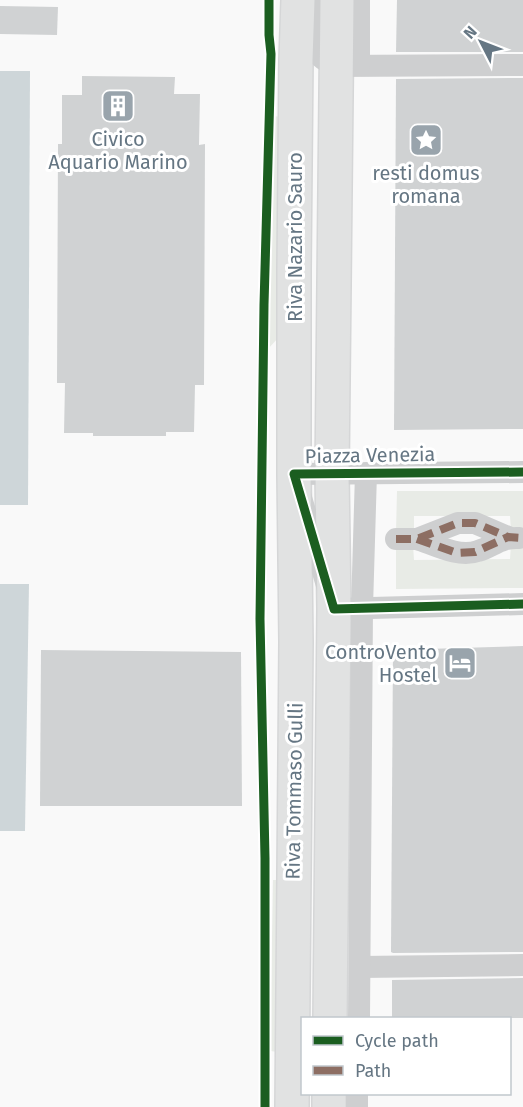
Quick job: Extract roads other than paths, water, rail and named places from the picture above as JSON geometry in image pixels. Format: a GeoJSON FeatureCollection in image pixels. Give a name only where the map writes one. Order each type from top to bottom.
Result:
{"type":"FeatureCollection","features":[{"type":"Feature","properties":{"kind":"main road","name":"Riva Nazario Sauro"},"geometry":{"type":"LineString","coordinates":[[294,474],[298,0]]}},
{"type":"Feature","properties":{"kind":"main road","name":"Riva Nazario Sauro"},"geometry":{"type":"LineString","coordinates":[[332,474],[348,65],[337,0]]}},
{"type":"Feature","properties":{"kind":"main road","name":"Riva Tommaso Gulli"},"geometry":{"type":"LineString","coordinates":[[292,1107],[296,642],[294,474]]}},
{"type":"Feature","properties":{"kind":"main road","name":"Piazza Venezia"},"geometry":{"type":"LineString","coordinates":[[332,474],[348,608]]}},
{"type":"Feature","properties":{"kind":"main road","name":"Riva Tommaso Gulli"},"geometry":{"type":"LineString","coordinates":[[330,1017],[348,608]]}},
{"type":"Feature","properties":{"kind":"street"},"geometry":{"type":"LineString","coordinates":[[316,0],[316,43],[319,55],[327,62],[348,65],[523,65]]}},
{"type":"Feature","properties":{"kind":"street","name":"Riva Nazario Sauro"},"geometry":{"type":"LineString","coordinates":[[348,65],[359,0]]}},
{"type":"Feature","properties":{"kind":"street","name":"Piazza Venezia"},"geometry":{"type":"LineString","coordinates":[[348,608],[294,474],[523,472]]}},
{"type":"Feature","properties":{"kind":"street","name":"Piazza Venezia"},"geometry":{"type":"LineString","coordinates":[[348,608],[366,473]]}},
{"type":"Feature","properties":{"kind":"street"},"geometry":{"type":"LineString","coordinates":[[407,539],[458,523],[475,523],[516,537]]}},
{"type":"Feature","properties":{"kind":"street"},"geometry":{"type":"LineString","coordinates":[[359,1017],[360,968],[348,608],[523,604]]}},
{"type":"Feature","properties":{"kind":"street"},"geometry":{"type":"LineString","coordinates":[[360,968],[523,965]]}},
{"type":"Feature","properties":{"kind":"place","name":"Civico Aquario Marino"},"geometry":{"type":"Point","coordinates":[118,106]}},
{"type":"Feature","properties":{"kind":"place","name":"resti domus romana"},"geometry":{"type":"Point","coordinates":[426,140]}},
{"type":"Feature","properties":{"kind":"place","name":"ControVento Hostel"},"geometry":{"type":"Point","coordinates":[460,663]}}]}
